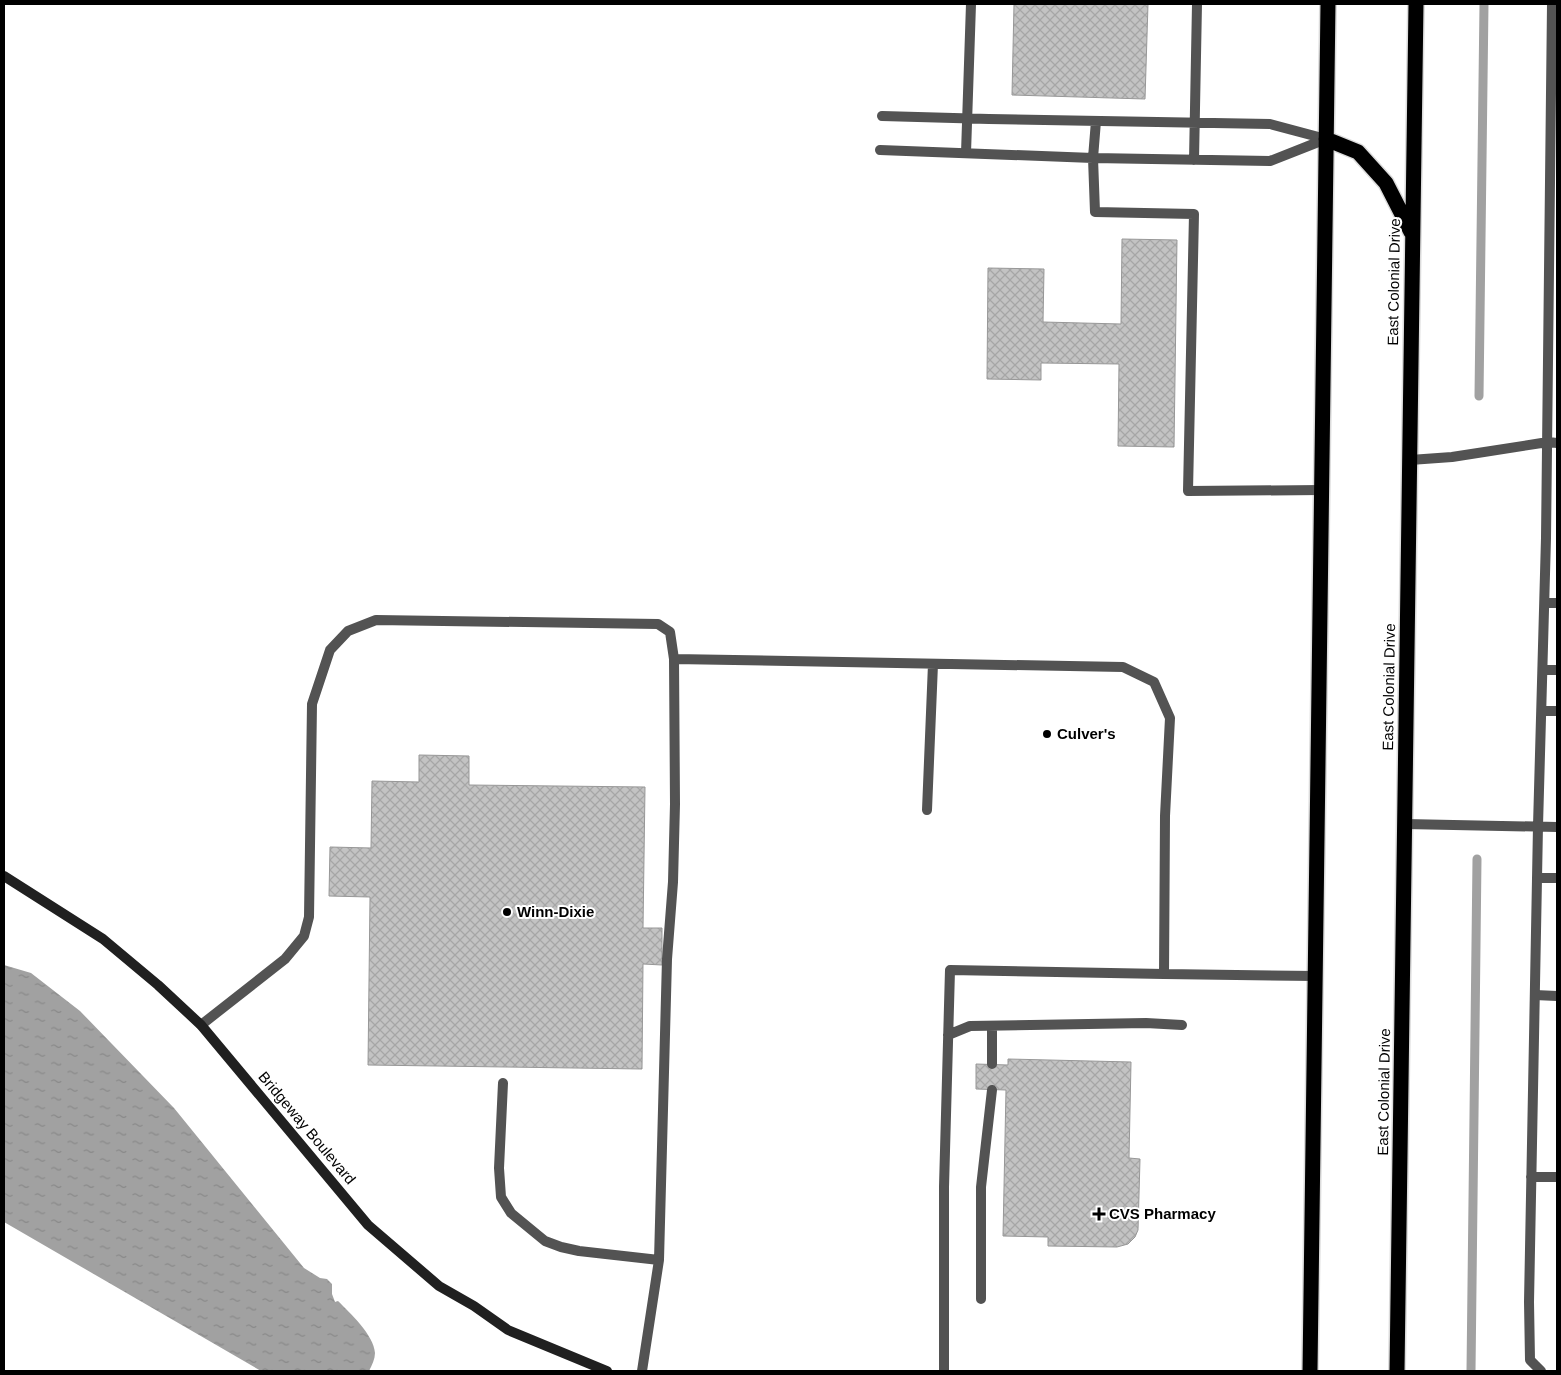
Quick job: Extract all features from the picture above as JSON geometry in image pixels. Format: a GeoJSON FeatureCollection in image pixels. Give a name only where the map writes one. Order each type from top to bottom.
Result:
{"type":"FeatureCollection","features":[{"type":"Feature","properties":{"kind":"highway"},"geometry":{"type":"LineString","coordinates":[[1310,1371],[1328,4]]}},
{"type":"Feature","properties":{"kind":"highway","name":"East Colonial Drive"},"geometry":{"type":"LineString","coordinates":[[1397,1371],[1416,4]]}},
{"type":"Feature","properties":{"kind":"highway"},"geometry":{"type":"LineString","coordinates":[[1326,139],[1358,152],[1386,183],[1413,236]]}},
{"type":"Feature","properties":{"kind":"street","name":"Bridgeway Boulevard"},"geometry":{"type":"LineString","coordinates":[[4,876],[103,939],[158,985],[201,1025],[368,1225],[439,1286],[474,1306],[508,1330],[607,1371]]}},
{"type":"Feature","properties":{"kind":"lane"},"geometry":{"type":"LineString","coordinates":[[966,153],[971,4]]}},
{"type":"Feature","properties":{"kind":"lane"},"geometry":{"type":"LineString","coordinates":[[1194,160],[1197,4]]}},
{"type":"Feature","properties":{"kind":"lane"},"geometry":{"type":"LineString","coordinates":[[1541,1371],[1530,1360],[1528,1302],[1544,603],[1552,443],[1552,4]]}},
{"type":"Feature","properties":{"kind":"lane"},"geometry":{"type":"LineString","coordinates":[[882,116],[1270,124],[1326,139]]}},
{"type":"Feature","properties":{"kind":"lane"},"geometry":{"type":"LineString","coordinates":[[1096,121],[1093,158],[1095,212],[1194,214],[1188,492],[1322,490]]}},
{"type":"Feature","properties":{"kind":"lane"},"geometry":{"type":"LineString","coordinates":[[880,150],[1093,158],[1270,161],[1326,139]]}},
{"type":"Feature","properties":{"kind":"lane"},"geometry":{"type":"LineString","coordinates":[[1410,460],[1452,457],[1552,443]]}},
{"type":"Feature","properties":{"kind":"lane"},"geometry":{"type":"LineString","coordinates":[[1546,538],[1557,538]]}},
{"type":"Feature","properties":{"kind":"lane"},"geometry":{"type":"LineString","coordinates":[[1544,603],[1557,603]]}},
{"type":"Feature","properties":{"kind":"lane"},"geometry":{"type":"LineString","coordinates":[[201,1025],[285,959],[304,936],[309,917],[312,704],[330,650],[348,630],[376,620],[658,624],[670,632],[674,659],[673,882],[667,959],[659,1260],[642,1371]]}},
{"type":"Feature","properties":{"kind":"lane"},"geometry":{"type":"LineString","coordinates":[[674,659],[1123,667],[1154,682],[1170,718],[1165,816],[1164,974]]}},
{"type":"Feature","properties":{"kind":"lane"},"geometry":{"type":"LineString","coordinates":[[927,810],[933,664]]}},
{"type":"Feature","properties":{"kind":"lane"},"geometry":{"type":"LineString","coordinates":[[1543,670],[1557,670]]}},
{"type":"Feature","properties":{"kind":"lane"},"geometry":{"type":"LineString","coordinates":[[1542,711],[1557,711]]}},
{"type":"Feature","properties":{"kind":"lane"},"geometry":{"type":"LineString","coordinates":[[1405,824],[1557,827]]}},
{"type":"Feature","properties":{"kind":"lane"},"geometry":{"type":"LineString","coordinates":[[1537,878],[1557,878]]}},
{"type":"Feature","properties":{"kind":"lane"},"geometry":{"type":"LineString","coordinates":[[944,1371],[944,1187],[950,970],[1315,976]]}},
{"type":"Feature","properties":{"kind":"lane"},"geometry":{"type":"LineString","coordinates":[[1535,995],[1557,996]]}},
{"type":"Feature","properties":{"kind":"lane"},"geometry":{"type":"LineString","coordinates":[[948,1035],[970,1026],[1146,1023],[1182,1025]]}},
{"type":"Feature","properties":{"kind":"lane"},"geometry":{"type":"LineString","coordinates":[[992,1026],[992,1064]]}},
{"type":"Feature","properties":{"kind":"lane"},"geometry":{"type":"LineString","coordinates":[[503,1083],[499,1168],[501,1196],[511,1213],[545,1241],[561,1247],[579,1252],[659,1260]]}},
{"type":"Feature","properties":{"kind":"lane"},"geometry":{"type":"LineString","coordinates":[[981,1299],[981,1188],[992,1090]]}},
{"type":"Feature","properties":{"kind":"lane"},"geometry":{"type":"LineString","coordinates":[[1531,1177],[1557,1177]]}},
{"type":"Feature","properties":{"kind":"water"},"geometry":{"type":"Polygon","coordinates":[[[4,965],[31,973],[80,1011],[174,1108],[304,1268],[320,1278],[327,1279],[332,1284],[332,1294],[335,1302],[338,1301],[355,1318],[374,1346],[374,1358],[369,1371],[261,1371],[4,1222],[4,965]]]}},
{"type":"Feature","properties":{"kind":"building"},"geometry":{"type":"Polygon","coordinates":[[[1014,4],[1148,4],[1145,99],[1012,95],[1014,4]]]}},
{"type":"Feature","properties":{"kind":"building"},"geometry":{"type":"Polygon","coordinates":[[[1122,239],[1177,240],[1174,447],[1118,446],[1119,364],[1041,363],[1041,380],[987,379],[988,268],[1044,269],[1043,322],[1121,324],[1122,239]]]}},
{"type":"Feature","properties":{"kind":"building","name":"Winn-Dixie"},"geometry":{"type":"Polygon","coordinates":[[[419,755],[469,756],[469,785],[645,787],[643,928],[662,928],[662,965],[643,964],[642,1069],[368,1065],[370,897],[329,896],[330,847],[371,848],[372,781],[419,782],[419,755]]]}},
{"type":"Feature","properties":{"kind":"building","name":"CVS Pharmacy"},"geometry":{"type":"Polygon","coordinates":[[[1008,1059],[1131,1062],[1129,1158],[1140,1159],[1138,1230],[1135,1237],[1128,1244],[1117,1247],[1048,1246],[1048,1237],[1003,1236],[1006,1090],[976,1089],[976,1064],[1008,1065],[1008,1059]]]}},
{"type":"Feature","properties":{"kind":"waterway"},"geometry":{"type":"LineString","coordinates":[[1479,396],[1484,4]]}},
{"type":"Feature","properties":{"kind":"waterway"},"geometry":{"type":"LineString","coordinates":[[1471,1371],[1477,859]]}},
{"type":"Feature","properties":{"kind":"place","name":"Culver's"},"geometry":{"type":"Point","coordinates":[1047,734]}},
{"type":"Feature","properties":{"kind":"place","name":"Winn-Dixie"},"geometry":{"type":"Point","coordinates":[507,912]}},
{"type":"Feature","properties":{"kind":"place","name":"CVS Pharmacy"},"geometry":{"type":"Point","coordinates":[1099,1214]}}]}
